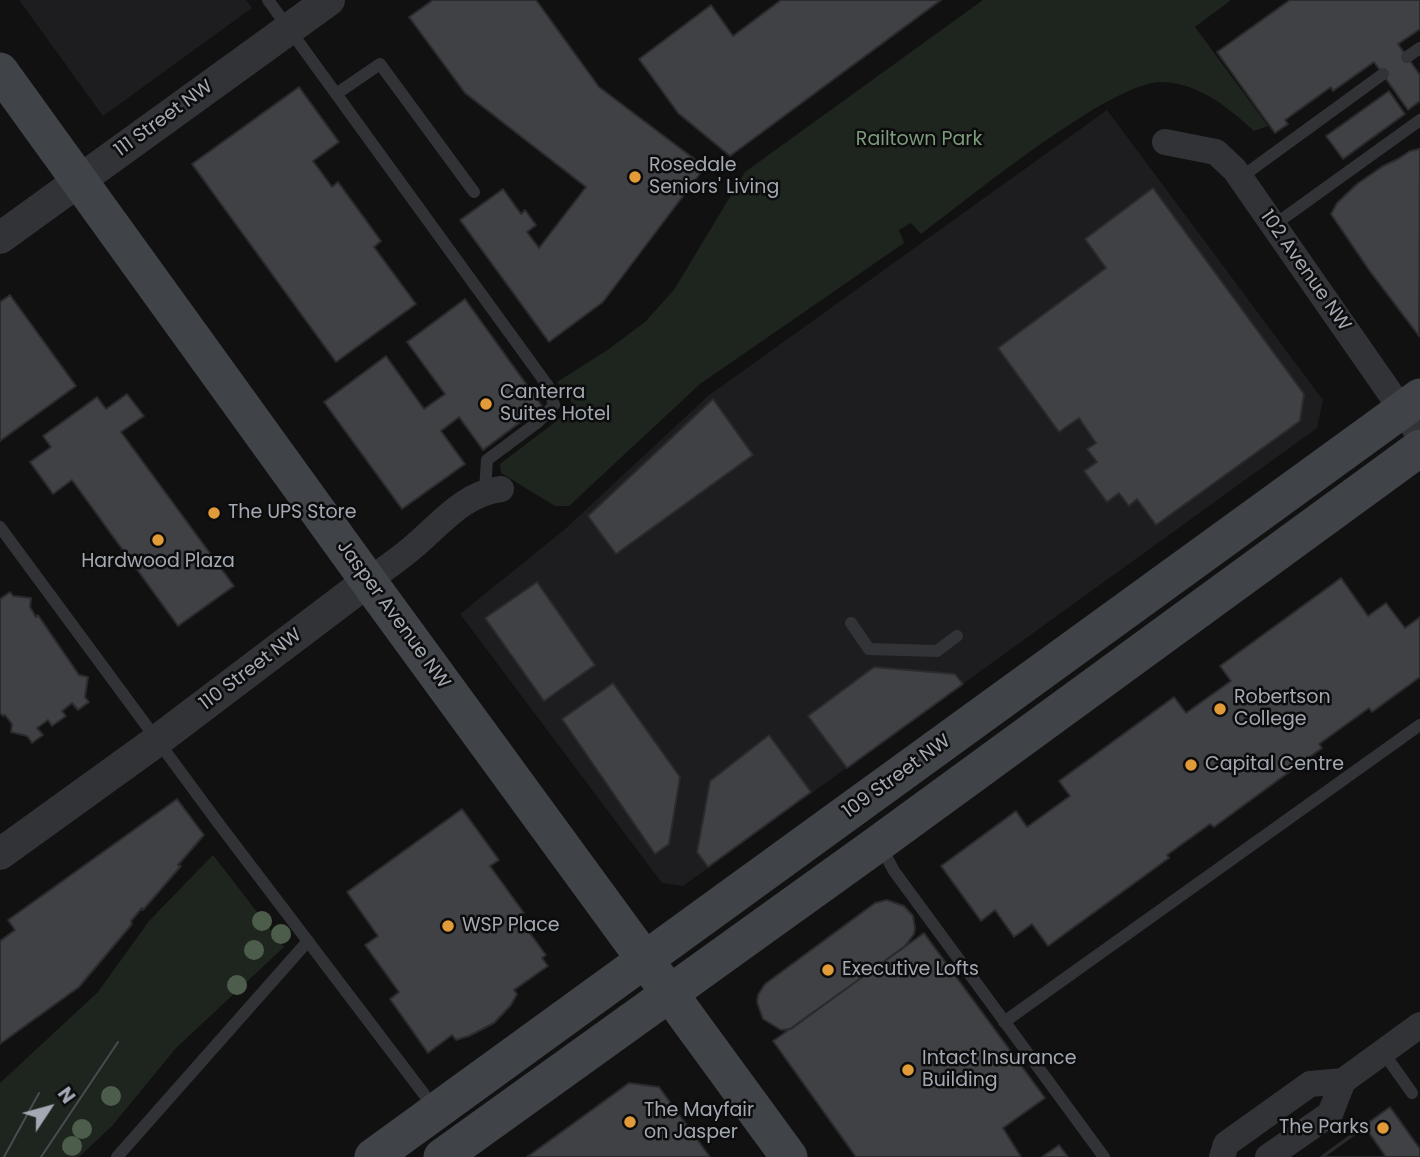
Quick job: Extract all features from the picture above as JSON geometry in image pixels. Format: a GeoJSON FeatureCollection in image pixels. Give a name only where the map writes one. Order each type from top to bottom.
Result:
{"type":"FeatureCollection","features":[{"type":"Feature","properties":{"kind":"main road","name":"Jasper Avenue NW"},"geometry":{"type":"LineString","coordinates":[[0,71],[789,1157]]}},
{"type":"Feature","properties":{"kind":"main road","name":"109 Street NW"},"geometry":{"type":"LineString","coordinates":[[373,1157],[645,958],[1414,414]]}},
{"type":"Feature","properties":{"kind":"main road"},"geometry":{"type":"LineString","coordinates":[[458,1152],[671,992],[1420,448]]}},
{"type":"Feature","properties":{"kind":"street","name":"111 Street NW"},"geometry":{"type":"LineString","coordinates":[[0,238],[329,0]]}},
{"type":"Feature","properties":{"kind":"street","name":"102 Avenue NW"},"geometry":{"type":"LineString","coordinates":[[1165,142],[1216,152],[1240,178],[1414,414]]}},
{"type":"Feature","properties":{"kind":"street","name":"110 Street NW"},"geometry":{"type":"LineString","coordinates":[[0,854],[158,740],[413,548],[455,508],[493,490]]}},
{"type":"Feature","properties":{"kind":"street"},"geometry":{"type":"LineString","coordinates":[[1222,1157],[1226,1144],[1310,1084],[1343,1081],[1420,1025]]}},
{"type":"Feature","properties":{"kind":"street"},"geometry":{"type":"LineString","coordinates":[[1268,1157],[1331,1114],[1343,1081]]}},
{"type":"Feature","properties":{"kind":"lane"},"geometry":{"type":"LineString","coordinates":[[268,0],[548,386],[554,405],[538,422],[487,460],[493,490]]}},
{"type":"Feature","properties":{"kind":"lane"},"geometry":{"type":"LineString","coordinates":[[1407,57],[1420,48]]}},
{"type":"Feature","properties":{"kind":"lane"},"geometry":{"type":"LineString","coordinates":[[336,94],[380,64],[474,192]]}},
{"type":"Feature","properties":{"kind":"lane"},"geometry":{"type":"LineString","coordinates":[[1240,178],[1383,74]]}},
{"type":"Feature","properties":{"kind":"lane"},"geometry":{"type":"LineString","coordinates":[[1274,225],[1419,122]]}},
{"type":"Feature","properties":{"kind":"lane"},"geometry":{"type":"LineString","coordinates":[[3,536],[436,1111]]}},
{"type":"Feature","properties":{"kind":"lane"},"geometry":{"type":"LineString","coordinates":[[851,623],[869,649],[937,651],[957,636]]}},
{"type":"Feature","properties":{"kind":"lane"},"geometry":{"type":"LineString","coordinates":[[1004,1022],[1420,724]]}},
{"type":"Feature","properties":{"kind":"lane"},"geometry":{"type":"LineString","coordinates":[[879,843],[894,871],[1104,1157]]}},
{"type":"Feature","properties":{"kind":"lane"},"geometry":{"type":"LineString","coordinates":[[117,1157],[308,941]]}},
{"type":"Feature","properties":{"kind":"lane"},"geometry":{"type":"LineString","coordinates":[[1383,1052],[1412,1093]]}},
{"type":"Feature","properties":{"kind":"shaded area"},"geometry":{"type":"Polygon","coordinates":[[[19,0],[246,0],[252,8],[103,116],[19,0]]]}},
{"type":"Feature","properties":{"kind":"shaded area"},"geometry":{"type":"Polygon","coordinates":[[[1107,110],[1323,400],[1317,428],[683,886],[662,883],[460,614],[564,530],[708,396],[1107,110]]]}},
{"type":"Feature","properties":{"kind":"green space","name":"Railtown Park"},"geometry":{"type":"Polygon","coordinates":[[[983,0],[1231,0],[1195,27],[1268,126],[1254,131],[1212,98],[1176,83],[1162,82],[1139,87],[1109,100],[1004,170],[921,234],[911,223],[899,230],[904,243],[700,384],[569,506],[555,506],[501,473],[500,464],[575,407],[557,382],[645,322],[674,290],[745,172],[983,0]]]}},
{"type":"Feature","properties":{"kind":"green space"},"geometry":{"type":"Polygon","coordinates":[[[213,855],[284,947],[176,1048],[112,1126],[79,1157],[0,1157],[0,1083],[98,992],[149,921],[213,855]]]}},
{"type":"Feature","properties":{"kind":"building","name":"Rosedale Seniors' Living"},"geometry":{"type":"Polygon","coordinates":[[[433,0],[536,0],[599,87],[705,167],[603,302],[549,342],[460,220],[503,189],[521,214],[525,210],[536,225],[527,232],[539,248],[586,187],[465,93],[409,17],[433,0]]]}},
{"type":"Feature","properties":{"kind":"building","name":"Rosedale Seniors' Living"},"geometry":{"type":"Polygon","coordinates":[[[781,0],[941,0],[730,156],[678,113],[639,59],[711,5],[733,36],[781,0]]]}},
{"type":"Feature","properties":{"kind":"building"},"geometry":{"type":"Polygon","coordinates":[[[1290,0],[1420,0],[1420,29],[1398,44],[1420,75],[1420,101],[1408,110],[1374,62],[1333,91],[1331,87],[1285,120],[1288,124],[1275,133],[1217,52],[1290,0]]]}},
{"type":"Feature","properties":{"kind":"building"},"geometry":{"type":"Polygon","coordinates":[[[299,87],[339,142],[313,161],[332,187],[338,182],[381,241],[374,247],[416,304],[336,362],[192,164],[299,87]]]}},
{"type":"Feature","properties":{"kind":"building"},"geometry":{"type":"Polygon","coordinates":[[[1389,91],[1405,114],[1343,159],[1326,136],[1389,91]]]}},
{"type":"Feature","properties":{"kind":"building"},"geometry":{"type":"Polygon","coordinates":[[[1420,149],[1419,336],[1331,214],[1337,203],[1357,184],[1410,151],[1420,149]]]}},
{"type":"Feature","properties":{"kind":"building"},"geometry":{"type":"Polygon","coordinates":[[[1153,188],[1304,394],[1300,421],[1156,525],[1137,499],[1129,506],[1119,493],[1107,502],[1084,471],[1097,462],[1087,449],[1096,443],[1079,418],[1059,432],[998,348],[1106,268],[1085,239],[1153,188]]]}},
{"type":"Feature","properties":{"kind":"building"},"geometry":{"type":"Polygon","coordinates":[[[10,295],[76,386],[0,441],[0,302],[10,295]]]}},
{"type":"Feature","properties":{"kind":"building","name":"Canterra Suites Hotel"},"geometry":{"type":"Polygon","coordinates":[[[465,299],[542,406],[483,450],[459,417],[441,431],[465,464],[402,509],[324,402],[386,356],[424,409],[445,394],[407,342],[465,299]]]}},
{"type":"Feature","properties":{"kind":"building","name":"Hardwood Plaza"},"geometry":{"type":"Polygon","coordinates":[[[127,394],[144,416],[121,432],[234,586],[178,626],[72,480],[53,494],[30,462],[51,447],[43,436],[97,397],[106,409],[127,394]]]}},
{"type":"Feature","properties":{"kind":"building"},"geometry":{"type":"Polygon","coordinates":[[[713,399],[753,455],[616,554],[588,516],[713,399]]]}},
{"type":"Feature","properties":{"kind":"building","name":"Capital Centre"},"geometry":{"type":"Polygon","coordinates":[[[1341,578],[1368,616],[1386,603],[1405,628],[1420,617],[1420,677],[1372,712],[1369,708],[1319,744],[1322,748],[1214,827],[1210,824],[1167,855],[1169,858],[1048,946],[1032,924],[1014,937],[995,910],[981,921],[941,866],[1016,811],[1027,827],[1070,796],[1059,781],[1174,697],[1186,713],[1231,681],[1220,666],[1341,578]]]}},
{"type":"Feature","properties":{"kind":"building"},"geometry":{"type":"Polygon","coordinates":[[[537,582],[595,665],[544,701],[485,618],[537,582]]]}},
{"type":"Feature","properties":{"kind":"building"},"geometry":{"type":"Polygon","coordinates":[[[10,592],[13,596],[31,598],[30,607],[36,617],[38,615],[79,675],[88,677],[85,697],[89,702],[78,710],[72,703],[62,711],[66,716],[52,726],[48,720],[37,728],[43,735],[32,743],[27,736],[11,732],[12,724],[0,713],[0,599],[10,592]]]}},
{"type":"Feature","properties":{"kind":"building"},"geometry":{"type":"Polygon","coordinates":[[[874,667],[955,674],[963,684],[847,768],[808,716],[874,667]]]}},
{"type":"Feature","properties":{"kind":"building"},"geometry":{"type":"Polygon","coordinates":[[[613,683],[680,777],[669,844],[655,854],[562,719],[613,683]]]}},
{"type":"Feature","properties":{"kind":"building"},"geometry":{"type":"Polygon","coordinates":[[[769,735],[811,792],[708,867],[697,852],[710,781],[769,735]]]}},
{"type":"Feature","properties":{"kind":"building"},"geometry":{"type":"Polygon","coordinates":[[[177,799],[204,835],[79,987],[0,1044],[0,941],[15,930],[8,920],[177,799]]]}},
{"type":"Feature","properties":{"kind":"building","name":"WSP Place"},"geometry":{"type":"Polygon","coordinates":[[[462,809],[499,860],[490,866],[524,913],[518,917],[546,955],[542,958],[548,966],[514,990],[517,994],[511,1005],[494,1023],[456,1040],[452,1035],[428,1053],[390,999],[399,992],[365,945],[378,936],[347,892],[462,809]]]}},
{"type":"Feature","properties":{"kind":"building","name":"Executive Lofts"},"geometry":{"type":"Polygon","coordinates":[[[887,900],[904,906],[913,916],[914,934],[905,946],[791,1029],[781,1030],[763,1019],[757,1002],[765,984],[875,903],[887,900]]]}},
{"type":"Feature","properties":{"kind":"building","name":"Intact Insurance Building"},"geometry":{"type":"Polygon","coordinates":[[[924,933],[1045,1098],[1003,1128],[1021,1157],[856,1157],[773,1041],[924,933]]]}},
{"type":"Feature","properties":{"kind":"building","name":"The Mayfair on Jasper"},"geometry":{"type":"Polygon","coordinates":[[[629,1083],[659,1087],[710,1157],[527,1157],[629,1083]]]}},
{"type":"Feature","properties":{"kind":"building","name":"The Parks"},"geometry":{"type":"Polygon","coordinates":[[[1390,1107],[1420,1149],[1420,1157],[1321,1157],[1390,1107]]]}},
{"type":"Feature","properties":{"kind":"building"},"geometry":{"type":"Polygon","coordinates":[[[1365,1127],[1386,1157],[1323,1157],[1365,1127]]]}},
{"type":"Feature","properties":{"kind":"building","name":"Intact Insurance Building"},"geometry":{"type":"Polygon","coordinates":[[[1059,1145],[1068,1157],[1042,1157],[1059,1145]]]}},
{"type":"Feature","properties":{"kind":"tram line"},"geometry":{"type":"LineString","coordinates":[[41,1157],[118,1042]]}},
{"type":"Feature","properties":{"kind":"tram line"},"geometry":{"type":"LineString","coordinates":[[4,1157],[39,1093]]}},
{"type":"Feature","properties":{"kind":"place","name":"Rosedale Seniors' Living"},"geometry":{"type":"Point","coordinates":[635,177]}},
{"type":"Feature","properties":{"kind":"place","name":"Canterra Suites Hotel"},"geometry":{"type":"Point","coordinates":[486,404]}},
{"type":"Feature","properties":{"kind":"place","name":"The UPS Store"},"geometry":{"type":"Point","coordinates":[214,513]}},
{"type":"Feature","properties":{"kind":"place","name":"Hardwood Plaza"},"geometry":{"type":"Point","coordinates":[158,540]}},
{"type":"Feature","properties":{"kind":"place","name":"Robertson College"},"geometry":{"type":"Point","coordinates":[1220,709]}},
{"type":"Feature","properties":{"kind":"place","name":"Capital Centre"},"geometry":{"type":"Point","coordinates":[1191,765]}},
{"type":"Feature","properties":{"kind":"place","name":"WSP Place"},"geometry":{"type":"Point","coordinates":[448,926]}},
{"type":"Feature","properties":{"kind":"place","name":"Executive Lofts"},"geometry":{"type":"Point","coordinates":[828,970]}},
{"type":"Feature","properties":{"kind":"place","name":"Intact Insurance Building"},"geometry":{"type":"Point","coordinates":[908,1070]}},
{"type":"Feature","properties":{"kind":"place","name":"The Mayfair on Jasper"},"geometry":{"type":"Point","coordinates":[630,1122]}},
{"type":"Feature","properties":{"kind":"place","name":"The Parks"},"geometry":{"type":"Point","coordinates":[1383,1128]}}]}
